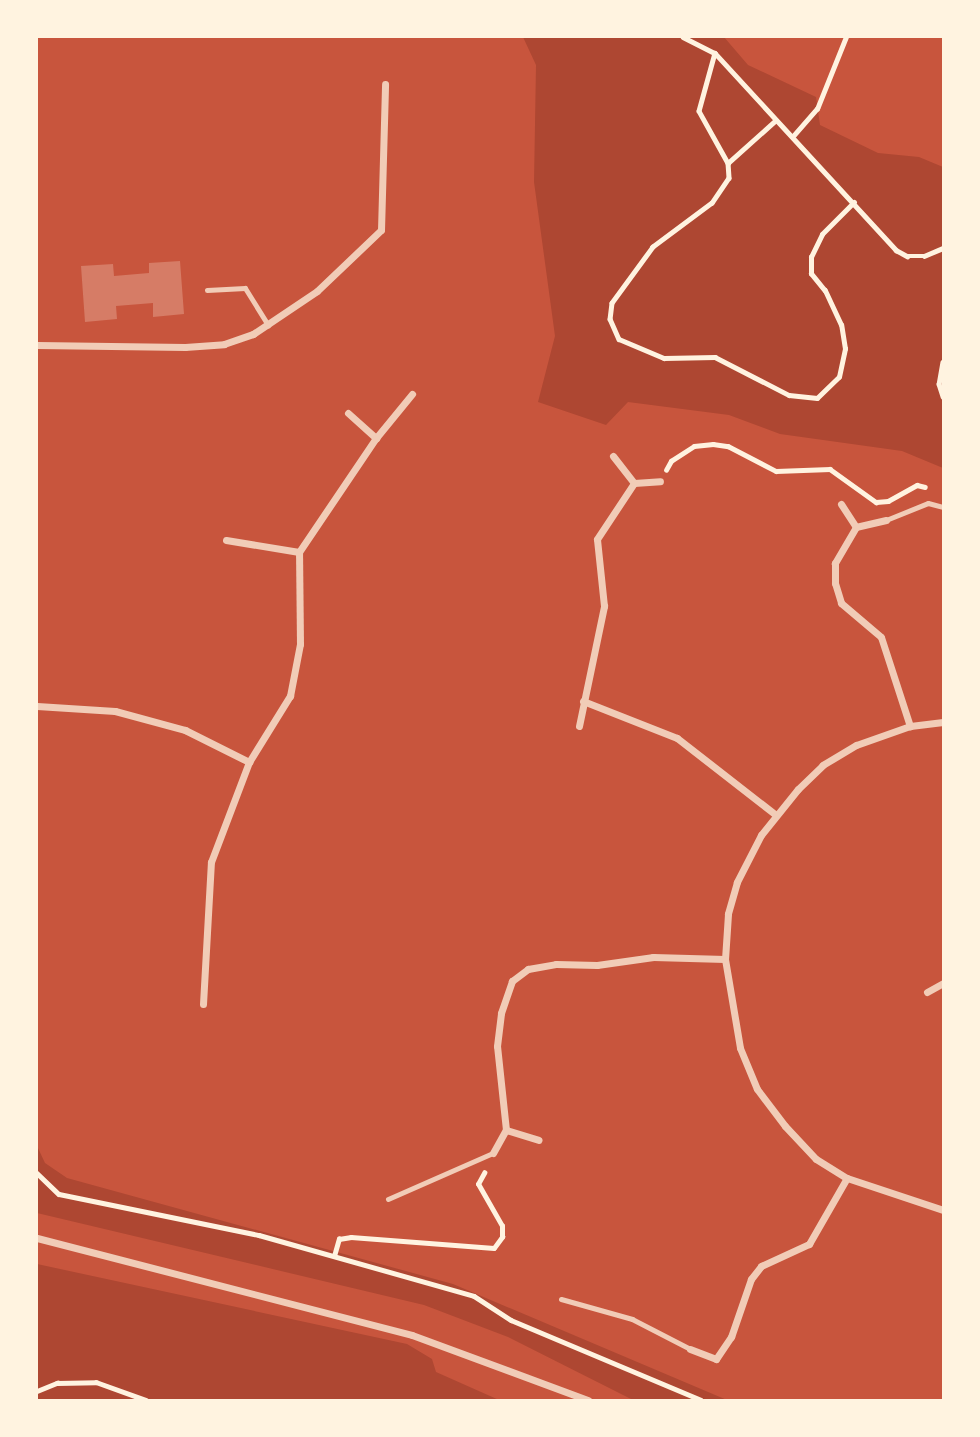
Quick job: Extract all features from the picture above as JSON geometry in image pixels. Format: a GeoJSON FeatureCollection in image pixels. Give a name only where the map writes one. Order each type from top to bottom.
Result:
{"type":"FeatureCollection","features":[{"type":"Feature","properties":{"kind":"street"},"geometry":{"type":"LineString","coordinates":[[37,345],[185,347],[224,344],[268,325],[317,290],[381,230],[384,83]]}},
{"type":"Feature","properties":{"kind":"street"},"geometry":{"type":"LineString","coordinates":[[203,1004],[211,862],[249,762],[290,696],[300,644],[299,552],[376,438],[412,394]]}},
{"type":"Feature","properties":{"kind":"street"},"geometry":{"type":"LineString","coordinates":[[348,413],[376,438]]}},
{"type":"Feature","properties":{"kind":"street"},"geometry":{"type":"LineString","coordinates":[[613,456],[634,484]]}},
{"type":"Feature","properties":{"kind":"street"},"geometry":{"type":"LineString","coordinates":[[579,726],[604,606],[597,539],[634,484],[660,481]]}},
{"type":"Feature","properties":{"kind":"street"},"geometry":{"type":"LineString","coordinates":[[841,503],[856,527]]}},
{"type":"Feature","properties":{"kind":"street"},"geometry":{"type":"LineString","coordinates":[[886,520],[856,527],[835,563],[835,583],[841,603],[881,637],[910,726]]}},
{"type":"Feature","properties":{"kind":"street"},"geometry":{"type":"LineString","coordinates":[[226,540],[299,552]]}},
{"type":"Feature","properties":{"kind":"street"},"geometry":{"type":"LineString","coordinates":[[583,701],[677,738],[776,815]]}},
{"type":"Feature","properties":{"kind":"street"},"geometry":{"type":"LineString","coordinates":[[37,706],[127,714],[185,730],[249,762]]}},
{"type":"Feature","properties":{"kind":"street"},"geometry":{"type":"LineString","coordinates":[[943,722],[910,726],[878,735],[823,765],[776,815],[737,882],[728,914],[726,959],[740,1048],[757,1089],[816,1158],[847,1178],[943,1210]]}},
{"type":"Feature","properties":{"kind":"street"},"geometry":{"type":"LineString","coordinates":[[494,1153],[506,1130],[497,1046],[501,1013],[512,981],[528,969],[653,957],[726,959]]}},
{"type":"Feature","properties":{"kind":"street"},"geometry":{"type":"LineString","coordinates":[[927,992],[943,983]]}},
{"type":"Feature","properties":{"kind":"street"},"geometry":{"type":"LineString","coordinates":[[506,1130],[538,1140]]}},
{"type":"Feature","properties":{"kind":"street"},"geometry":{"type":"LineString","coordinates":[[690,1349],[716,1359],[731,1336],[742,1296],[761,1266],[809,1244],[847,1178]]}},
{"type":"Feature","properties":{"kind":"street"},"geometry":{"type":"LineString","coordinates":[[37,1238],[412,1335],[588,1400]]}},
{"type":"Feature","properties":{"kind":"lane"},"geometry":{"type":"LineString","coordinates":[[207,289],[246,288],[268,325]]}},
{"type":"Feature","properties":{"kind":"lane"},"geometry":{"type":"LineString","coordinates":[[886,520],[928,503],[943,507]]}},
{"type":"Feature","properties":{"kind":"lane"},"geometry":{"type":"LineString","coordinates":[[388,1199],[494,1153]]}},
{"type":"Feature","properties":{"kind":"lane"},"geometry":{"type":"LineString","coordinates":[[561,1299],[632,1319],[690,1349]]}},
{"type":"Feature","properties":{"kind":"path"},"geometry":{"type":"LineString","coordinates":[[683,37],[715,53],[776,120],[794,135],[896,250],[907,256],[943,248]]}},
{"type":"Feature","properties":{"kind":"path"},"geometry":{"type":"LineString","coordinates":[[794,135],[817,109],[846,37]]}},
{"type":"Feature","properties":{"kind":"path"},"geometry":{"type":"LineString","coordinates":[[715,53],[705,79],[699,111],[728,163],[729,177],[718,196],[659,240],[612,303],[610,319],[619,338],[664,358],[715,357],[789,395],[817,398],[839,377],[845,349],[841,325],[825,291],[811,274],[811,257],[822,234],[854,202]]}},
{"type":"Feature","properties":{"kind":"path"},"geometry":{"type":"LineString","coordinates":[[728,163],[776,120]]}},
{"type":"Feature","properties":{"kind":"path"},"geometry":{"type":"LineString","coordinates":[[943,362],[939,384],[943,396]]}},
{"type":"Feature","properties":{"kind":"path"},"geometry":{"type":"LineString","coordinates":[[660,481],[671,461],[694,446],[713,444],[728,446],[776,471],[830,469],[876,502],[888,501],[917,485],[934,490]]}},
{"type":"Feature","properties":{"kind":"path"},"geometry":{"type":"LineString","coordinates":[[334,1256],[339,1239],[351,1237],[393,1244],[494,1248],[502,1237],[502,1226],[478,1184],[494,1153]]}},
{"type":"Feature","properties":{"kind":"path"},"geometry":{"type":"LineString","coordinates":[[37,1172],[59,1194],[258,1235],[474,1296],[511,1320],[701,1400]]}},
{"type":"Feature","properties":{"kind":"path"},"geometry":{"type":"LineString","coordinates":[[37,1391],[57,1383],[96,1382],[146,1400]]}},
{"type":"Feature","properties":{"kind":"shaded area"},"geometry":{"type":"Polygon","coordinates":[[[523,37],[724,37],[748,65],[816,97],[820,125],[878,153],[919,157],[943,167],[943,468],[902,451],[780,434],[729,415],[628,402],[606,425],[538,402],[555,336],[534,182],[536,65],[523,37]]]}},
{"type":"Feature","properties":{"kind":"shaded area"},"geometry":{"type":"Polygon","coordinates":[[[37,1146],[45,1163],[67,1178],[453,1284],[727,1400],[633,1400],[508,1337],[424,1305],[37,1213],[37,1146]]]}},
{"type":"Feature","properties":{"kind":"shaded area"},"geometry":{"type":"Polygon","coordinates":[[[37,1264],[407,1344],[432,1359],[436,1372],[499,1400],[37,1400],[37,1264]]]}},
{"type":"Feature","properties":{"kind":"building"},"geometry":{"type":"Polygon","coordinates":[[[180,261],[184,314],[153,317],[153,303],[116,306],[117,319],[85,322],[81,266],[113,264],[114,276],[149,273],[149,263],[180,261]]]}}]}
